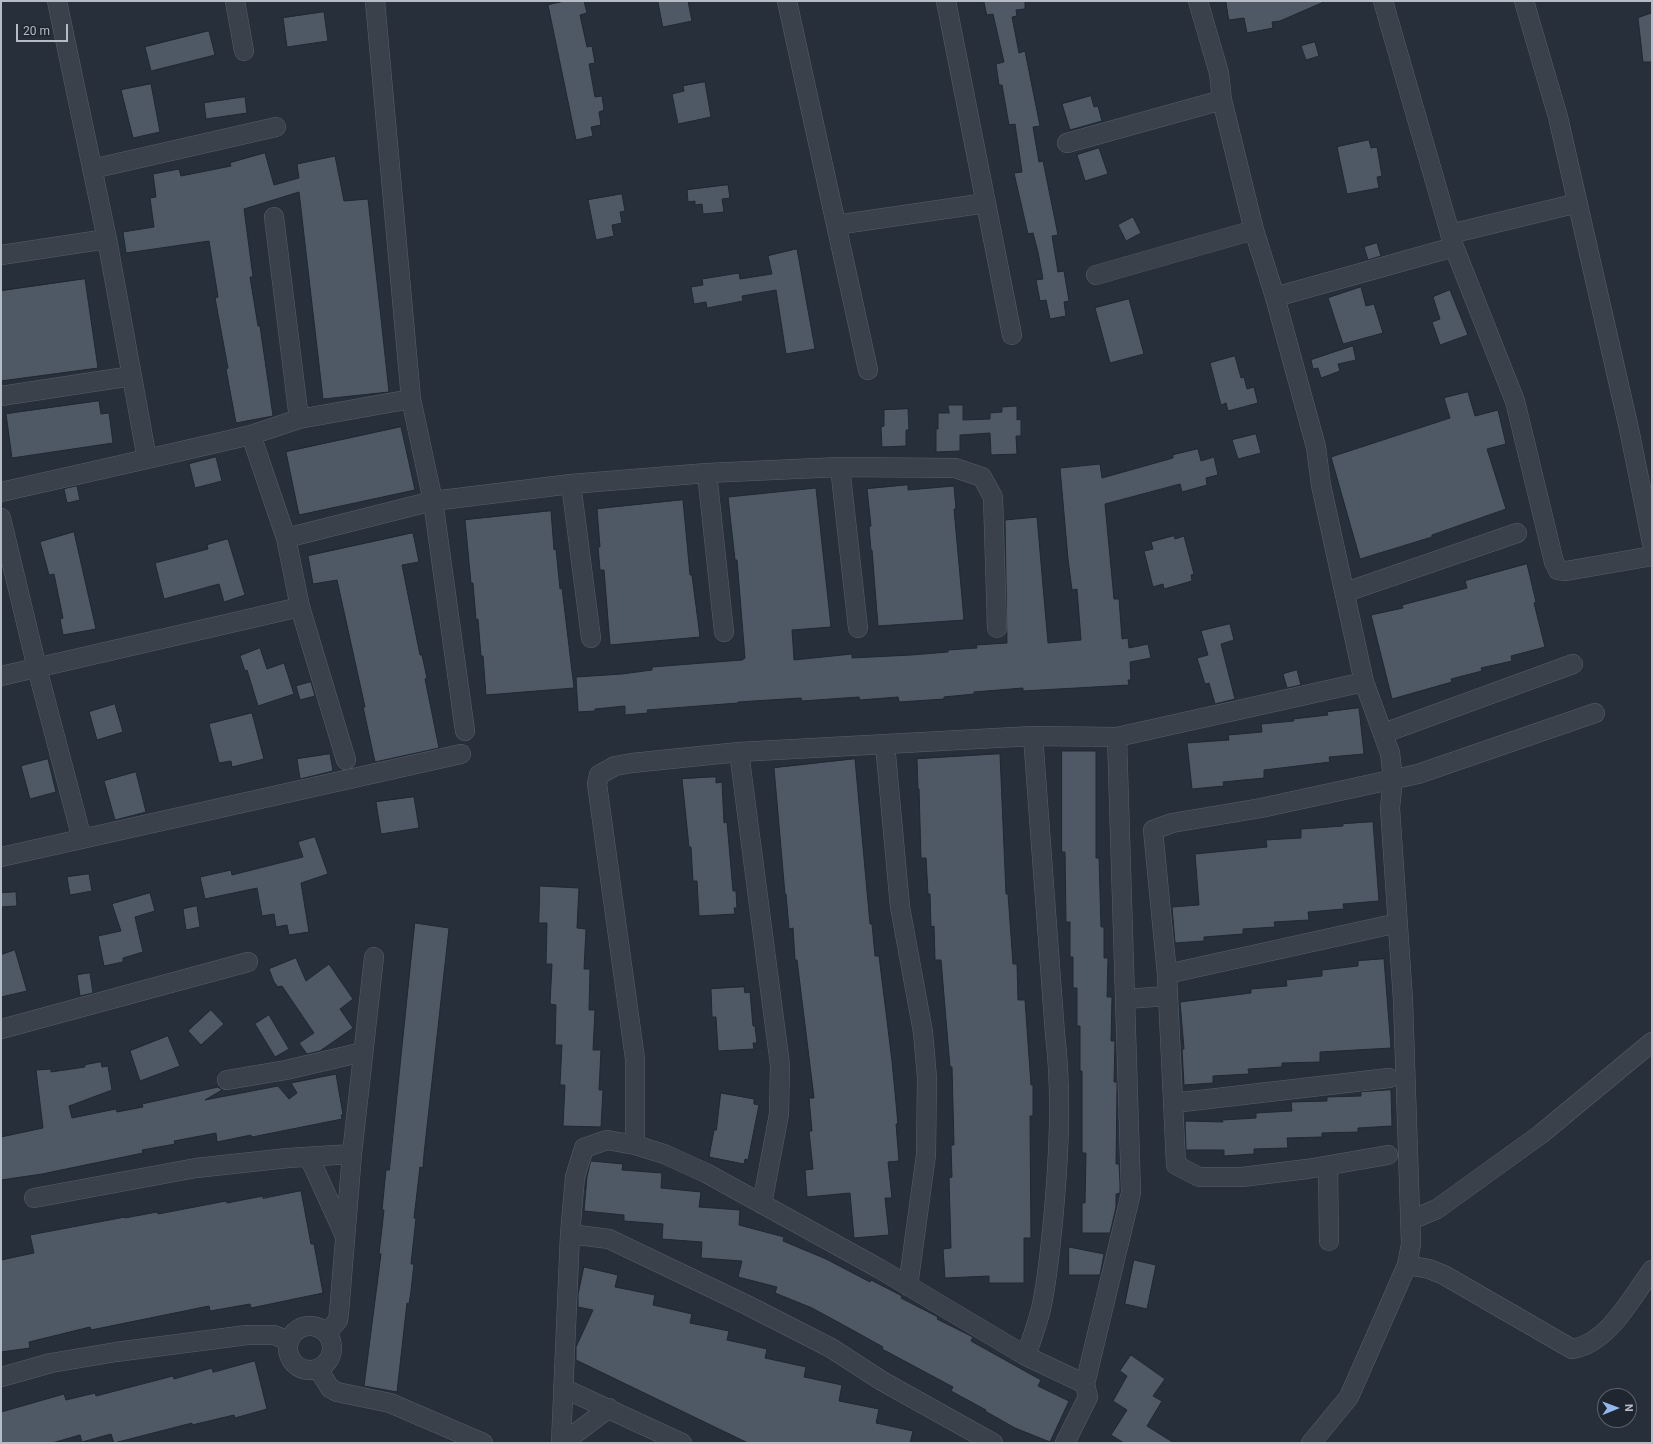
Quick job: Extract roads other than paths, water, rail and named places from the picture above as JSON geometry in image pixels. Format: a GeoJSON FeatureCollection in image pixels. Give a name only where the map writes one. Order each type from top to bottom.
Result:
{"type":"FeatureCollection","features":[{"type":"Feature","properties":{"kind":"street"},"geometry":{"type":"LineString","coordinates":[[57,1],[107,239],[147,459]]}},
{"type":"Feature","properties":{"kind":"street"},"geometry":{"type":"LineString","coordinates":[[235,1],[244,51]]}},
{"type":"Feature","properties":{"kind":"street"},"geometry":{"type":"LineString","coordinates":[[375,1],[411,399],[433,501],[465,731]]}},
{"type":"Feature","properties":{"kind":"street"},"geometry":{"type":"LineString","coordinates":[[787,1],[868,370]]}},
{"type":"Feature","properties":{"kind":"street"},"geometry":{"type":"LineString","coordinates":[[946,1],[1012,335]]}},
{"type":"Feature","properties":{"kind":"street"},"geometry":{"type":"LineString","coordinates":[[1198,1],[1219,73],[1222,100],[1254,230],[1275,297],[1316,447],[1321,485],[1337,560],[1346,592],[1364,682],[1384,733],[1390,753],[1393,779],[1390,808],[1403,1000],[1411,1244],[1407,1265],[1349,1397],[1311,1443]]}},
{"type":"Feature","properties":{"kind":"street"},"geometry":{"type":"LineString","coordinates":[[1384,1],[1452,241],[1515,401],[1554,562],[1558,570],[1566,571],[1652,556]]}},
{"type":"Feature","properties":{"kind":"street"},"geometry":{"type":"LineString","coordinates":[[1524,1],[1558,117],[1630,429],[1652,543]]}},
{"type":"Feature","properties":{"kind":"street"},"geometry":{"type":"LineString","coordinates":[[1068,143],[1222,100]]}},
{"type":"Feature","properties":{"kind":"street"},"geometry":{"type":"LineString","coordinates":[[92,169],[276,127]]}},
{"type":"Feature","properties":{"kind":"street"},"geometry":{"type":"LineString","coordinates":[[836,225],[986,203]]}},
{"type":"Feature","properties":{"kind":"street"},"geometry":{"type":"LineString","coordinates":[[1275,297],[1578,203]]}},
{"type":"Feature","properties":{"kind":"street"},"geometry":{"type":"LineString","coordinates":[[274,217],[298,419]]}},
{"type":"Feature","properties":{"kind":"street"},"geometry":{"type":"LineString","coordinates":[[1096,275],[1254,230]]}},
{"type":"Feature","properties":{"kind":"street"},"geometry":{"type":"LineString","coordinates":[[1,255],[107,239]]}},
{"type":"Feature","properties":{"kind":"street"},"geometry":{"type":"LineString","coordinates":[[1,396],[132,376]]}},
{"type":"Feature","properties":{"kind":"street"},"geometry":{"type":"LineString","coordinates":[[1,492],[251,435],[298,419],[411,399]]}},
{"type":"Feature","properties":{"kind":"street"},"geometry":{"type":"LineString","coordinates":[[251,435],[286,538],[300,607],[346,760]]}},
{"type":"Feature","properties":{"kind":"street"},"geometry":{"type":"LineString","coordinates":[[286,538],[433,501],[571,484],[707,473],[840,467],[955,468],[982,477],[993,497],[997,628]]}},
{"type":"Feature","properties":{"kind":"street"},"geometry":{"type":"LineString","coordinates":[[840,467],[858,628]]}},
{"type":"Feature","properties":{"kind":"street"},"geometry":{"type":"LineString","coordinates":[[707,473],[724,632]]}},
{"type":"Feature","properties":{"kind":"street"},"geometry":{"type":"LineString","coordinates":[[571,484],[591,638]]}},
{"type":"Feature","properties":{"kind":"street"},"geometry":{"type":"LineString","coordinates":[[1,518],[37,668],[82,839]]}},
{"type":"Feature","properties":{"kind":"street"},"geometry":{"type":"LineString","coordinates":[[1346,592],[1517,533]]}},
{"type":"Feature","properties":{"kind":"street"},"geometry":{"type":"LineString","coordinates":[[1,676],[300,607]]}},
{"type":"Feature","properties":{"kind":"street"},"geometry":{"type":"LineString","coordinates":[[1384,733],[1573,664]]}},
{"type":"Feature","properties":{"kind":"street"},"geometry":{"type":"LineString","coordinates":[[635,1145],[635,1059],[597,784],[599,775],[615,766],[632,763],[739,752],[1033,736],[1117,737],[1364,682]]}},
{"type":"Feature","properties":{"kind":"street"},"geometry":{"type":"LineString","coordinates":[[1388,1155],[1328,1166],[1242,1176],[1199,1177],[1176,1165],[1167,974],[1153,830],[1172,823],[1261,808],[1418,774],[1595,713]]}},
{"type":"Feature","properties":{"kind":"street"},"geometry":{"type":"LineString","coordinates":[[1026,1356],[1040,1311],[1049,1264],[1057,1171],[1059,1103],[1059,1072],[1054,1034],[1033,736]]}},
{"type":"Feature","properties":{"kind":"street"},"geometry":{"type":"LineString","coordinates":[[1065,1443],[1088,1397],[1085,1384],[1131,1193],[1117,737]]}},
{"type":"Feature","properties":{"kind":"street"},"geometry":{"type":"LineString","coordinates":[[884,744],[900,907],[923,1032],[927,1078],[926,1161],[908,1286]]}},
{"type":"Feature","properties":{"kind":"street"},"geometry":{"type":"LineString","coordinates":[[739,752],[780,1065],[779,1114],[762,1204]]}},
{"type":"Feature","properties":{"kind":"street"},"geometry":{"type":"LineString","coordinates":[[1,857],[461,754]]}},
{"type":"Feature","properties":{"kind":"street"},"geometry":{"type":"LineString","coordinates":[[1167,974],[1398,923]]}},
{"type":"Feature","properties":{"kind":"street"},"geometry":{"type":"LineString","coordinates":[[327,1333],[338,1320],[352,1154],[374,957]]}},
{"type":"Feature","properties":{"kind":"street"},"geometry":{"type":"LineString","coordinates":[[1,1029],[248,962]]}},
{"type":"Feature","properties":{"kind":"street"},"geometry":{"type":"LineString","coordinates":[[1125,1000],[1168,996]]}},
{"type":"Feature","properties":{"kind":"street"},"geometry":{"type":"LineString","coordinates":[[1411,1220],[1437,1209],[1541,1134],[1652,1042]]}},
{"type":"Feature","properties":{"kind":"street"},"geometry":{"type":"LineString","coordinates":[[227,1080],[286,1070],[363,1052]]}},
{"type":"Feature","properties":{"kind":"street"},"geometry":{"type":"LineString","coordinates":[[1174,1103],[1389,1078]]}},
{"type":"Feature","properties":{"kind":"street"},"geometry":{"type":"LineString","coordinates":[[562,1443],[570,1234],[575,1177],[584,1148],[607,1140],[635,1145],[664,1154],[706,1173],[908,1286],[1026,1356],[1085,1384]]}},
{"type":"Feature","properties":{"kind":"street"},"geometry":{"type":"LineString","coordinates":[[34,1198],[196,1168],[352,1154]]}},
{"type":"Feature","properties":{"kind":"street"},"geometry":{"type":"LineString","coordinates":[[309,1157],[345,1237]]}},
{"type":"Feature","properties":{"kind":"street"},"geometry":{"type":"LineString","coordinates":[[1328,1166],[1329,1242]]}},
{"type":"Feature","properties":{"kind":"street"},"geometry":{"type":"LineString","coordinates":[[570,1234],[609,1239],[747,1305],[831,1348],[882,1381],[993,1443]]}},
{"type":"Feature","properties":{"kind":"street"},"geometry":{"type":"LineString","coordinates":[[1407,1265],[1429,1269],[1444,1276],[1572,1349],[1586,1346],[1606,1333],[1652,1270]]}},
{"type":"Feature","properties":{"kind":"street"},"geometry":{"type":"LineString","coordinates":[[306,1326],[317,1327],[327,1333],[332,1346],[329,1360],[318,1369],[310,1370],[301,1368],[295,1364],[290,1357],[288,1349],[289,1340],[296,1331],[306,1326]]}},
{"type":"Feature","properties":{"kind":"street"},"geometry":{"type":"LineString","coordinates":[[1,1377],[51,1363],[116,1352],[247,1335],[274,1335],[289,1340]]}},
{"type":"Feature","properties":{"kind":"street"},"geometry":{"type":"LineString","coordinates":[[318,1369],[330,1388],[337,1392],[390,1403],[483,1443]]}},
{"type":"Feature","properties":{"kind":"street"},"geometry":{"type":"LineString","coordinates":[[564,1388],[682,1443]]}},
{"type":"Feature","properties":{"kind":"street"},"geometry":{"type":"LineString","coordinates":[[562,1443],[609,1408]]}}]}
